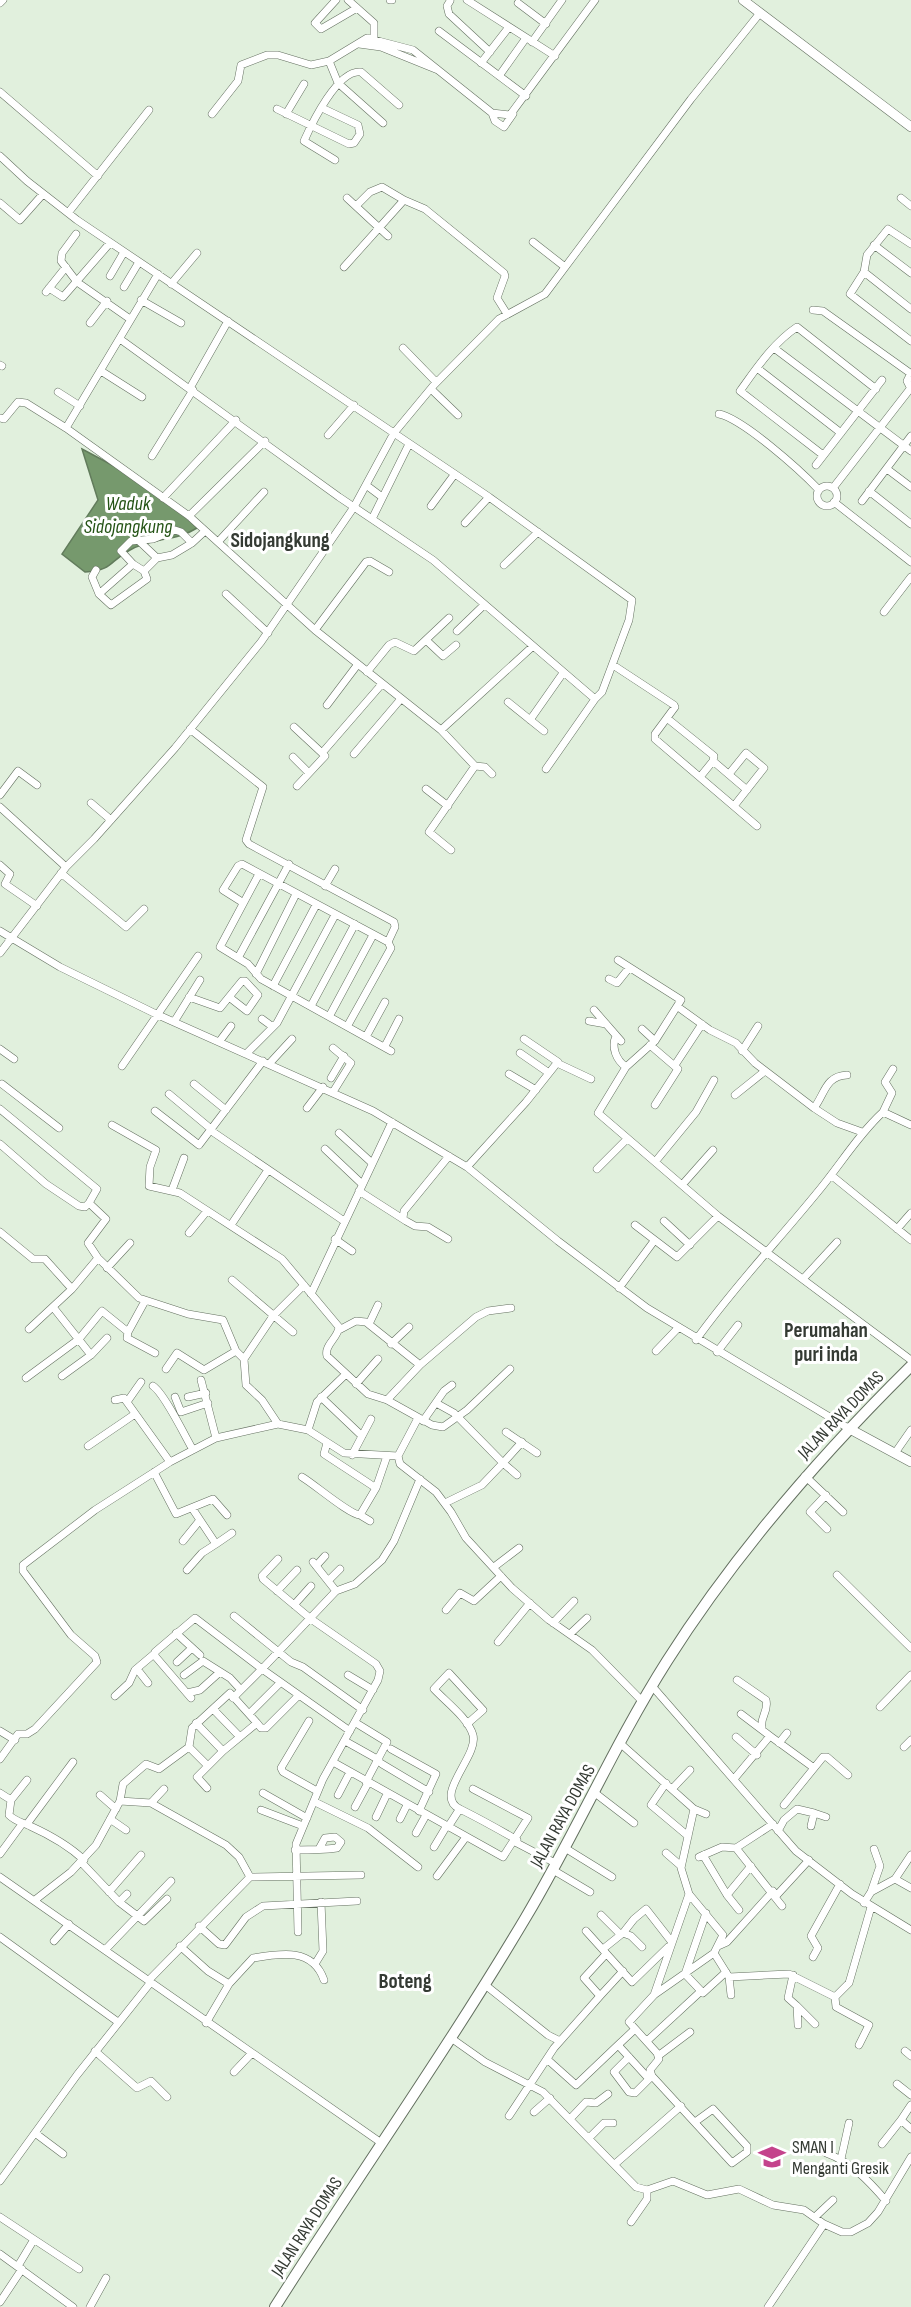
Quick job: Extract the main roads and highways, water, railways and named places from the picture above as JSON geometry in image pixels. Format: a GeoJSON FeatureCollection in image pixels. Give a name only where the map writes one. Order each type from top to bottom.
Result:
{"type":"FeatureCollection","features":[{"type":"Feature","properties":{"kind":"highway","name":"JALAN RAYA DOMAS"},"geometry":{"type":"LineString","coordinates":[[275,2307],[380,2142],[451,2038],[555,1867],[652,1686],[708,1599],[805,1476],[848,1428],[911,1365]]}},
{"type":"Feature","properties":{"kind":"main road"},"geometry":{"type":"LineString","coordinates":[[743,0],[911,127]]}},
{"type":"Feature","properties":{"kind":"main road"},"geometry":{"type":"LineString","coordinates":[[848,1428],[911,1462]]}},
{"type":"Feature","properties":{"kind":"water","name":"Waduk Sidojangkung"},"geometry":{"type":"Polygon","coordinates":[[[82,449],[125,472],[182,511],[197,528],[181,535],[138,546],[106,567],[85,572],[62,554],[98,500],[82,449]]]}},
{"type":"Feature","properties":{"kind":"place","name":"SMAN I Menganti Gresik"},"geometry":{"type":"Point","coordinates":[772,2157]}},
{"type":"Feature","properties":{"kind":"district","name":"Sidojangkung"},"geometry":{"type":"Point","coordinates":[280,540]}},
{"type":"Feature","properties":{"kind":"district","name":"Perumahan puri inda"},"geometry":{"type":"Point","coordinates":[826,1342]}},
{"type":"Feature","properties":{"kind":"district","name":"Boteng"},"geometry":{"type":"Point","coordinates":[405,1981]}}]}
